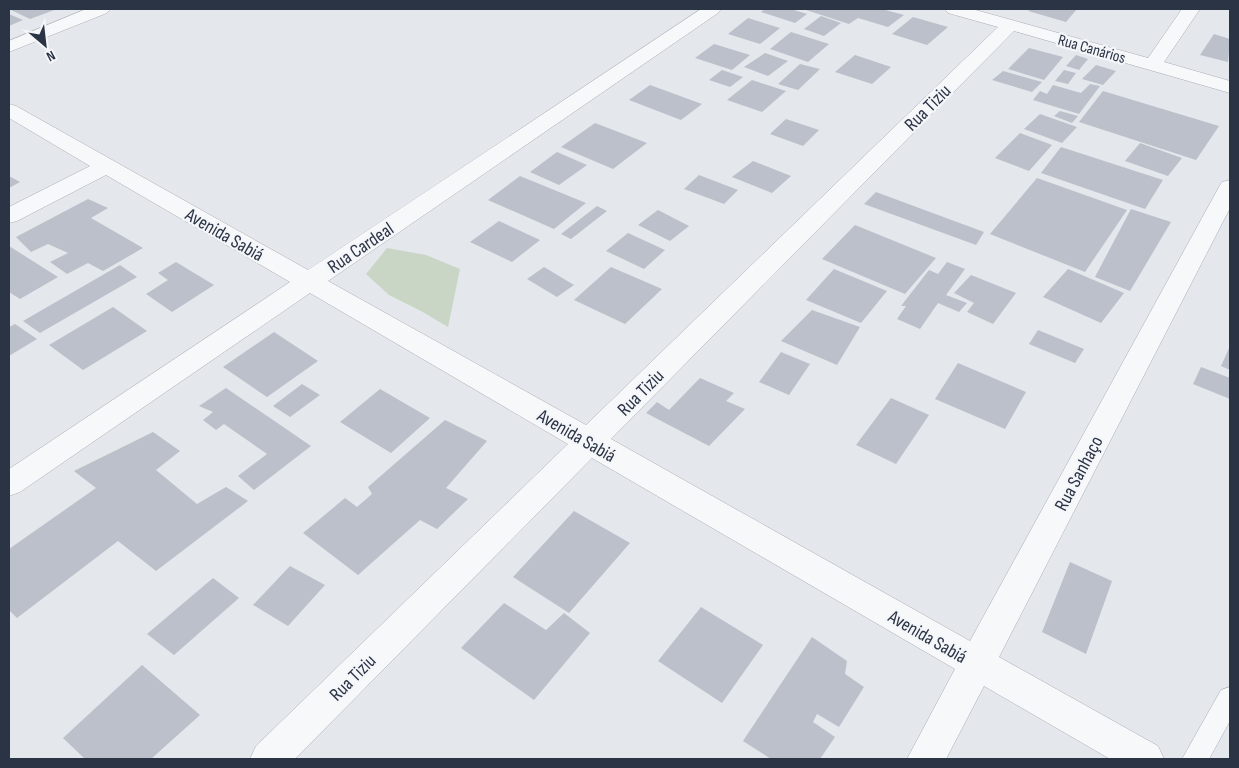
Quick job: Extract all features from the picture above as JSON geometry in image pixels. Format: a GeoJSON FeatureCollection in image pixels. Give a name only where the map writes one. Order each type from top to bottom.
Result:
{"type":"FeatureCollection","features":[{"type":"Feature","properties":{"kind":"street"},"geometry":{"type":"LineString","coordinates":[[9,47],[101,9]]}},
{"type":"Feature","properties":{"kind":"street","name":"Rua Cardeal"},"geometry":{"type":"LineString","coordinates":[[9,484],[712,9]]}},
{"type":"Feature","properties":{"kind":"street","name":"Rua Canários"},"geometry":{"type":"LineString","coordinates":[[954,9],[1230,87]]}},
{"type":"Feature","properties":{"kind":"street"},"geometry":{"type":"LineString","coordinates":[[1153,65],[1191,9]]}},
{"type":"Feature","properties":{"kind":"street","name":"Rua Tiziu"},"geometry":{"type":"LineString","coordinates":[[269,759],[1010,25]]}},
{"type":"Feature","properties":{"kind":"street","name":"Avenida Sabiá"},"geometry":{"type":"LineString","coordinates":[[9,110],[1145,759]]}},
{"type":"Feature","properties":{"kind":"street"},"geometry":{"type":"LineString","coordinates":[[9,216],[106,166]]}},
{"type":"Feature","properties":{"kind":"street","name":"Rua Sanhaço"},"geometry":{"type":"LineString","coordinates":[[926,759],[1230,187]]}},
{"type":"Feature","properties":{"kind":"lane"},"geometry":{"type":"LineString","coordinates":[[1195,759],[1230,698]]}},
{"type":"Feature","properties":{"kind":"green space"},"geometry":{"type":"Polygon","coordinates":[[[387,248],[426,255],[460,269],[448,327],[389,295],[366,274],[387,248]]]}},
{"type":"Feature","properties":{"kind":"building"},"geometry":{"type":"Polygon","coordinates":[[[9,9],[57,9],[30,19],[9,9]]]}},
{"type":"Feature","properties":{"kind":"building"},"geometry":{"type":"Polygon","coordinates":[[[765,9],[791,9],[807,14],[795,23],[761,12],[765,9]]]}},
{"type":"Feature","properties":{"kind":"building"},"geometry":{"type":"Polygon","coordinates":[[[803,9],[882,9],[904,15],[888,27],[858,18],[849,24],[803,9]]]}},
{"type":"Feature","properties":{"kind":"building"},"geometry":{"type":"Polygon","coordinates":[[[1031,9],[1077,9],[1066,22],[1028,11],[1031,9]]]}},
{"type":"Feature","properties":{"kind":"building"},"geometry":{"type":"Polygon","coordinates":[[[9,14],[23,20],[9,26],[9,14]]]}},
{"type":"Feature","properties":{"kind":"building"},"geometry":{"type":"Polygon","coordinates":[[[821,16],[841,23],[824,36],[804,29],[821,16]]]}},
{"type":"Feature","properties":{"kind":"building"},"geometry":{"type":"Polygon","coordinates":[[[913,17],[948,27],[927,45],[892,34],[913,17]]]}},
{"type":"Feature","properties":{"kind":"building"},"geometry":{"type":"Polygon","coordinates":[[[748,18],[780,28],[760,44],[728,34],[748,18]]]}},
{"type":"Feature","properties":{"kind":"building"},"geometry":{"type":"Polygon","coordinates":[[[791,32],[829,44],[808,62],[770,49],[791,32]]]}},
{"type":"Feature","properties":{"kind":"building"},"geometry":{"type":"Polygon","coordinates":[[[1214,34],[1230,39],[1228,62],[1200,55],[1214,34]]]}},
{"type":"Feature","properties":{"kind":"building"},"geometry":{"type":"Polygon","coordinates":[[[714,44],[750,55],[732,70],[695,58],[714,44]]]}},
{"type":"Feature","properties":{"kind":"building"},"geometry":{"type":"Polygon","coordinates":[[[1029,48],[1063,57],[1044,80],[1008,69],[1029,48]]]}},
{"type":"Feature","properties":{"kind":"building"},"geometry":{"type":"Polygon","coordinates":[[[765,53],[788,61],[768,76],[744,67],[765,53]]]}},
{"type":"Feature","properties":{"kind":"building"},"geometry":{"type":"Polygon","coordinates":[[[855,55],[891,67],[872,84],[835,72],[855,55]]]}},
{"type":"Feature","properties":{"kind":"building"},"geometry":{"type":"Polygon","coordinates":[[[1076,55],[1088,59],[1079,70],[1066,66],[1076,55]]]}},
{"type":"Feature","properties":{"kind":"building"},"geometry":{"type":"Polygon","coordinates":[[[800,64],[820,69],[798,90],[778,84],[800,64]]]}},
{"type":"Feature","properties":{"kind":"building"},"geometry":{"type":"Polygon","coordinates":[[[1096,65],[1116,71],[1103,85],[1082,79],[1096,65]]]}},
{"type":"Feature","properties":{"kind":"building"},"geometry":{"type":"Polygon","coordinates":[[[722,70],[743,77],[730,87],[709,80],[722,70]]]}},
{"type":"Feature","properties":{"kind":"building"},"geometry":{"type":"Polygon","coordinates":[[[1064,70],[1076,73],[1068,84],[1055,81],[1064,70]]]}},
{"type":"Feature","properties":{"kind":"building"},"geometry":{"type":"Polygon","coordinates":[[[1003,71],[1042,82],[1032,92],[992,80],[1003,71]]]}},
{"type":"Feature","properties":{"kind":"building"},"geometry":{"type":"Polygon","coordinates":[[[752,80],[786,91],[762,112],[727,100],[752,80]]]}},
{"type":"Feature","properties":{"kind":"building"},"geometry":{"type":"Polygon","coordinates":[[[1090,84],[1100,86],[1079,114],[1033,100],[1040,91],[1047,94],[1053,85],[1081,93],[1090,84]]]}},
{"type":"Feature","properties":{"kind":"building"},"geometry":{"type":"Polygon","coordinates":[[[650,85],[702,104],[681,120],[629,100],[650,85]]]}},
{"type":"Feature","properties":{"kind":"building"},"geometry":{"type":"Polygon","coordinates":[[[1103,91],[1219,126],[1196,160],[1079,122],[1103,91]]]}},
{"type":"Feature","properties":{"kind":"building"},"geometry":{"type":"Polygon","coordinates":[[[1060,111],[1078,116],[1072,123],[1054,116],[1060,111]]]}},
{"type":"Feature","properties":{"kind":"building"},"geometry":{"type":"Polygon","coordinates":[[[1040,114],[1077,127],[1062,143],[1024,129],[1040,114]]]}},
{"type":"Feature","properties":{"kind":"building"},"geometry":{"type":"Polygon","coordinates":[[[786,119],[819,130],[803,146],[770,134],[786,119]]]}},
{"type":"Feature","properties":{"kind":"building"},"geometry":{"type":"Polygon","coordinates":[[[595,123],[647,143],[613,169],[561,147],[595,123]]]}},
{"type":"Feature","properties":{"kind":"building"},"geometry":{"type":"Polygon","coordinates":[[[1020,133],[1052,145],[1029,171],[995,158],[1020,133]]]}},
{"type":"Feature","properties":{"kind":"building"},"geometry":{"type":"Polygon","coordinates":[[[1140,143],[1182,158],[1168,176],[1125,161],[1140,143]]]}},
{"type":"Feature","properties":{"kind":"building"},"geometry":{"type":"Polygon","coordinates":[[[1061,147],[1163,180],[1145,209],[1041,173],[1061,147]]]}},
{"type":"Feature","properties":{"kind":"building"},"geometry":{"type":"Polygon","coordinates":[[[557,152],[587,165],[559,185],[530,172],[557,152]]]}},
{"type":"Feature","properties":{"kind":"building"},"geometry":{"type":"Polygon","coordinates":[[[753,161],[791,176],[772,193],[732,177],[753,161]]]}},
{"type":"Feature","properties":{"kind":"building"},"geometry":{"type":"Polygon","coordinates":[[[699,175],[738,190],[724,204],[684,189],[699,175]]]}},
{"type":"Feature","properties":{"kind":"building"},"geometry":{"type":"Polygon","coordinates":[[[9,176],[20,182],[9,188],[9,176]]]}},
{"type":"Feature","properties":{"kind":"building"},"geometry":{"type":"Polygon","coordinates":[[[520,176],[586,203],[554,229],[488,200],[520,176]]]}},
{"type":"Feature","properties":{"kind":"building"},"geometry":{"type":"Polygon","coordinates":[[[1037,178],[1127,210],[1085,272],[990,234],[1037,178]]]}},
{"type":"Feature","properties":{"kind":"building"},"geometry":{"type":"Polygon","coordinates":[[[876,192],[984,232],[976,245],[864,204],[876,192]]]}},
{"type":"Feature","properties":{"kind":"building"},"geometry":{"type":"Polygon","coordinates":[[[88,199],[108,208],[91,218],[143,248],[103,271],[88,263],[67,274],[50,262],[68,253],[48,244],[31,252],[16,237],[88,199]]]}},
{"type":"Feature","properties":{"kind":"building"},"geometry":{"type":"Polygon","coordinates":[[[597,206],[607,211],[571,239],[561,234],[597,206]]]}},
{"type":"Feature","properties":{"kind":"building"},"geometry":{"type":"Polygon","coordinates":[[[1131,209],[1171,222],[1130,291],[1095,277],[1131,209]]]}},
{"type":"Feature","properties":{"kind":"building"},"geometry":{"type":"Polygon","coordinates":[[[658,210],[689,226],[670,241],[638,225],[658,210]]]}},
{"type":"Feature","properties":{"kind":"building"},"geometry":{"type":"Polygon","coordinates":[[[499,221],[540,240],[512,262],[470,242],[499,221]]]}},
{"type":"Feature","properties":{"kind":"building"},"geometry":{"type":"Polygon","coordinates":[[[855,225],[936,258],[905,294],[822,259],[855,225]]]}},
{"type":"Feature","properties":{"kind":"building"},"geometry":{"type":"Polygon","coordinates":[[[628,233],[665,250],[644,269],[606,251],[628,233]]]}},
{"type":"Feature","properties":{"kind":"building"},"geometry":{"type":"Polygon","coordinates":[[[9,246],[58,277],[20,299],[9,292],[9,246]]]}},
{"type":"Feature","properties":{"kind":"building"},"geometry":{"type":"Polygon","coordinates":[[[176,262],[214,285],[172,312],[146,294],[168,280],[158,273],[176,262]]]}},
{"type":"Feature","properties":{"kind":"building"},"geometry":{"type":"Polygon","coordinates":[[[947,262],[965,269],[946,295],[967,303],[959,312],[938,303],[920,329],[897,319],[906,306],[901,306],[929,270],[938,274],[947,262]]]}},
{"type":"Feature","properties":{"kind":"building"},"geometry":{"type":"Polygon","coordinates":[[[120,265],[137,277],[40,333],[23,321],[120,265]]]}},
{"type":"Feature","properties":{"kind":"building"},"geometry":{"type":"Polygon","coordinates":[[[544,267],[574,285],[557,297],[527,279],[544,267]]]}},
{"type":"Feature","properties":{"kind":"building"},"geometry":{"type":"Polygon","coordinates":[[[611,267],[662,289],[625,324],[574,300],[611,267]]]}},
{"type":"Feature","properties":{"kind":"building"},"geometry":{"type":"Polygon","coordinates":[[[834,269],[887,291],[861,323],[806,300],[834,269]]]}},
{"type":"Feature","properties":{"kind":"building"},"geometry":{"type":"Polygon","coordinates":[[[1068,269],[1124,293],[1101,323],[1043,297],[1068,269]]]}},
{"type":"Feature","properties":{"kind":"building"},"geometry":{"type":"Polygon","coordinates":[[[971,275],[1016,293],[993,324],[967,312],[974,303],[954,293],[971,275]]]}},
{"type":"Feature","properties":{"kind":"building"},"geometry":{"type":"Polygon","coordinates":[[[113,307],[147,331],[83,370],[49,345],[113,307]]]}},
{"type":"Feature","properties":{"kind":"building"},"geometry":{"type":"Polygon","coordinates":[[[812,310],[860,327],[837,365],[781,341],[812,310]]]}},
{"type":"Feature","properties":{"kind":"building"},"geometry":{"type":"Polygon","coordinates":[[[15,324],[37,339],[9,356],[9,327],[15,324]]]}},
{"type":"Feature","properties":{"kind":"building"},"geometry":{"type":"Polygon","coordinates":[[[1038,330],[1084,349],[1075,363],[1029,344],[1038,330]]]}},
{"type":"Feature","properties":{"kind":"building"},"geometry":{"type":"Polygon","coordinates":[[[274,332],[318,361],[267,397],[223,367],[274,332]]]}},
{"type":"Feature","properties":{"kind":"building"},"geometry":{"type":"Polygon","coordinates":[[[1230,346],[1230,370],[1221,366],[1230,346]]]}},
{"type":"Feature","properties":{"kind":"building"},"geometry":{"type":"Polygon","coordinates":[[[781,352],[810,364],[789,395],[759,382],[781,352]]]}},
{"type":"Feature","properties":{"kind":"building"},"geometry":{"type":"Polygon","coordinates":[[[958,363],[1026,392],[1005,429],[935,399],[958,363]]]}},
{"type":"Feature","properties":{"kind":"building"},"geometry":{"type":"Polygon","coordinates":[[[1201,367],[1230,378],[1230,399],[1193,384],[1201,367]]]}},
{"type":"Feature","properties":{"kind":"building"},"geometry":{"type":"Polygon","coordinates":[[[700,378],[734,393],[726,401],[745,409],[709,446],[646,413],[657,402],[669,410],[700,378]]]}},
{"type":"Feature","properties":{"kind":"building"},"geometry":{"type":"Polygon","coordinates":[[[302,384],[320,395],[290,417],[273,406],[302,384]]]}},
{"type":"Feature","properties":{"kind":"building"},"geometry":{"type":"Polygon","coordinates":[[[226,388],[311,446],[254,490],[238,476],[267,454],[224,424],[216,430],[203,420],[213,412],[199,406],[226,388]]]}},
{"type":"Feature","properties":{"kind":"building"},"geometry":{"type":"Polygon","coordinates":[[[380,389],[430,418],[391,453],[340,422],[380,389]]]}},
{"type":"Feature","properties":{"kind":"building"},"geometry":{"type":"Polygon","coordinates":[[[891,398],[929,415],[896,464],[856,445],[891,398]]]}},
{"type":"Feature","properties":{"kind":"building"},"geometry":{"type":"Polygon","coordinates":[[[445,420],[487,441],[446,488],[468,499],[437,529],[420,520],[358,575],[303,533],[345,498],[357,507],[372,494],[368,487],[445,420]]]}},
{"type":"Feature","properties":{"kind":"building"},"geometry":{"type":"Polygon","coordinates":[[[153,432],[180,451],[156,470],[197,504],[226,487],[248,501],[156,571],[118,541],[17,618],[9,610],[9,549],[96,488],[74,471],[153,432]]]}},
{"type":"Feature","properties":{"kind":"building"},"geometry":{"type":"Polygon","coordinates":[[[574,511],[630,543],[569,613],[513,577],[574,511]]]}},
{"type":"Feature","properties":{"kind":"building"},"geometry":{"type":"Polygon","coordinates":[[[1070,562],[1112,581],[1086,654],[1042,632],[1070,562]]]}},
{"type":"Feature","properties":{"kind":"building"},"geometry":{"type":"Polygon","coordinates":[[[290,566],[325,585],[288,626],[253,605],[290,566]]]}},
{"type":"Feature","properties":{"kind":"building"},"geometry":{"type":"Polygon","coordinates":[[[213,578],[239,598],[174,655],[147,634],[213,578]]]}},
{"type":"Feature","properties":{"kind":"building"},"geometry":{"type":"Polygon","coordinates":[[[504,603],[546,630],[564,613],[590,633],[534,700],[461,648],[504,603]]]}},
{"type":"Feature","properties":{"kind":"building"},"geometry":{"type":"Polygon","coordinates":[[[701,607],[763,645],[722,703],[658,661],[701,607]]]}},
{"type":"Feature","properties":{"kind":"building"},"geometry":{"type":"Polygon","coordinates":[[[812,637],[847,661],[845,674],[864,687],[839,727],[817,714],[813,722],[835,737],[820,759],[771,759],[743,741],[812,637]]]}},
{"type":"Feature","properties":{"kind":"building"},"geometry":{"type":"Polygon","coordinates":[[[142,665],[200,715],[151,759],[85,759],[63,738],[142,665]]]}}]}
